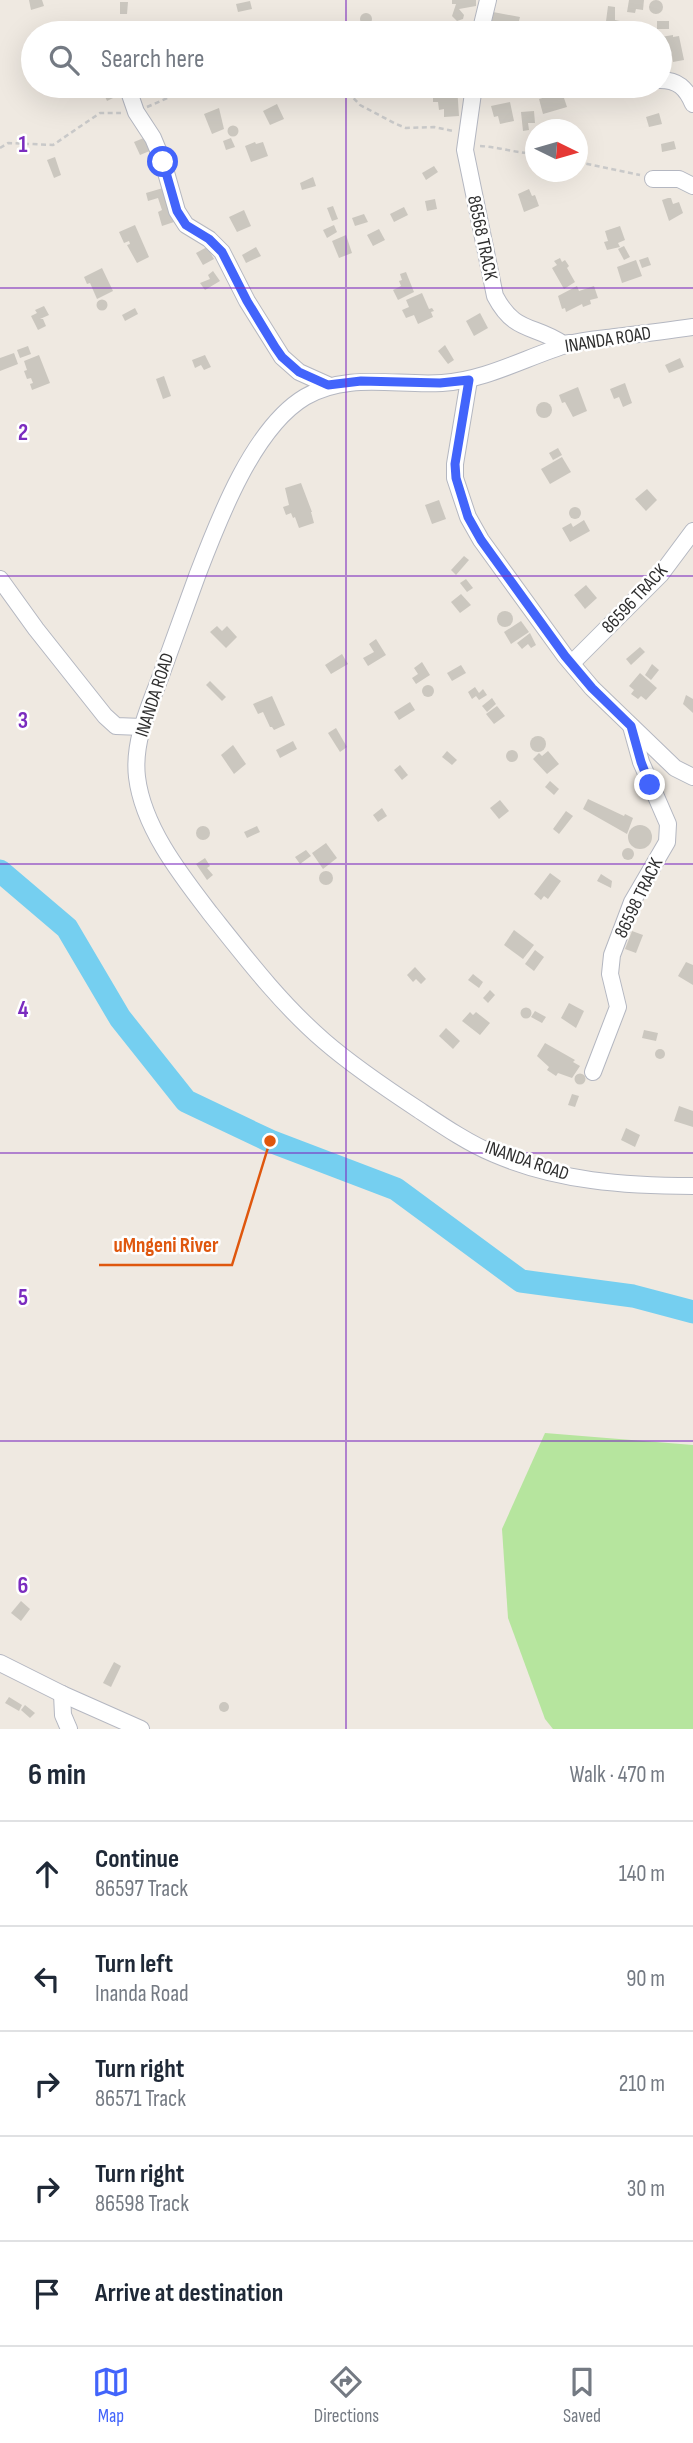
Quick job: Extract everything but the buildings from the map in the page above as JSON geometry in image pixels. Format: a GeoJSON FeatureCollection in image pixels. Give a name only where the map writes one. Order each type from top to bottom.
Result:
{"type":"FeatureCollection","features":[{"type":"Feature","properties":{"kind":"street"},"geometry":{"type":"LineString","coordinates":[[483,21],[488,0]]}},
{"type":"Feature","properties":{"kind":"street"},"geometry":{"type":"LineString","coordinates":[[672,82],[683,87],[693,104]]}},
{"type":"Feature","properties":{"kind":"street"},"geometry":{"type":"LineString","coordinates":[[131,98],[136,112],[153,138],[177,211],[186,225],[209,239],[222,252],[247,301],[282,357],[299,372],[328,385]]}},
{"type":"Feature","properties":{"kind":"street","name":"86568 TRACK"},"geometry":{"type":"LineString","coordinates":[[472,98],[465,140],[467,167],[491,285],[500,307],[511,318],[532,331],[563,344],[572,343]]}},
{"type":"Feature","properties":{"kind":"street"},"geometry":{"type":"LineString","coordinates":[[653,179],[679,179],[693,186]]}},
{"type":"Feature","properties":{"kind":"street","name":"INANDA ROAD"},"geometry":{"type":"LineString","coordinates":[[693,327],[572,343],[469,380],[440,383],[361,381],[328,385],[306,397],[280,417],[252,456],[226,505],[201,565],[142,727],[136,762],[145,809],[158,836],[194,893],[250,964],[322,1040],[388,1090],[494,1154],[539,1169],[592,1181],[625,1185],[693,1186]]}},
{"type":"Feature","properties":{"kind":"street"},"geometry":{"type":"LineString","coordinates":[[469,380],[455,464],[456,478],[468,517],[481,540],[592,688],[675,768],[693,777]]}},
{"type":"Feature","properties":{"kind":"street","name":"86596 TRACK"},"geometry":{"type":"LineString","coordinates":[[572,663],[661,574],[693,531]]}},
{"type":"Feature","properties":{"kind":"street"},"geometry":{"type":"LineString","coordinates":[[0,579],[105,716],[116,726],[142,727]]}},
{"type":"Feature","properties":{"kind":"street","name":"86598 TRACK"},"geometry":{"type":"LineString","coordinates":[[593,1072],[618,1007],[610,974],[612,955],[632,902],[669,834],[668,824],[641,762],[631,726]]}},
{"type":"Feature","properties":{"kind":"street"},"geometry":{"type":"LineString","coordinates":[[0,1663],[118,1725],[141,1729]]}},
{"type":"Feature","properties":{"kind":"street"},"geometry":{"type":"LineString","coordinates":[[62,1694],[63,1715],[69,1729]]}},
{"type":"Feature","properties":{"kind":"path"},"geometry":{"type":"LineString","coordinates":[[0,148],[8,143],[53,145],[100,113],[136,112],[168,98]]}},
{"type":"Feature","properties":{"kind":"path"},"geometry":{"type":"LineString","coordinates":[[353,98],[360,105],[406,128],[447,129],[481,146],[525,154]]}},
{"type":"Feature","properties":{"kind":"path"},"geometry":{"type":"LineString","coordinates":[[588,164],[653,179]]}},
{"type":"Feature","properties":{"kind":"green space"},"geometry":{"type":"Polygon","coordinates":[[[545,1433],[693,1445],[693,1729],[553,1729],[545,1719],[508,1618],[502,1529],[545,1433]]]}},
{"type":"Feature","properties":{"kind":"waterway"},"geometry":{"type":"LineString","coordinates":[[0,871],[67,928],[120,1018],[186,1101],[270,1141],[396,1189],[521,1281],[633,1296],[693,1312]]}},
{"type":"Feature","properties":{"kind":"place","name":"uMngeni River"},"geometry":{"type":"Point","coordinates":[270,1141]}},
{"type":"Feature","properties":{"kind":"route"},"geometry":{"type":"LineString","coordinates":[[163,162],[177,211],[186,225],[209,239],[222,252],[275,347],[299,372],[328,385],[361,381],[440,383],[469,380],[455,464],[456,478],[468,517],[481,540],[565,656],[592,688],[631,726],[650,785]]}}]}
